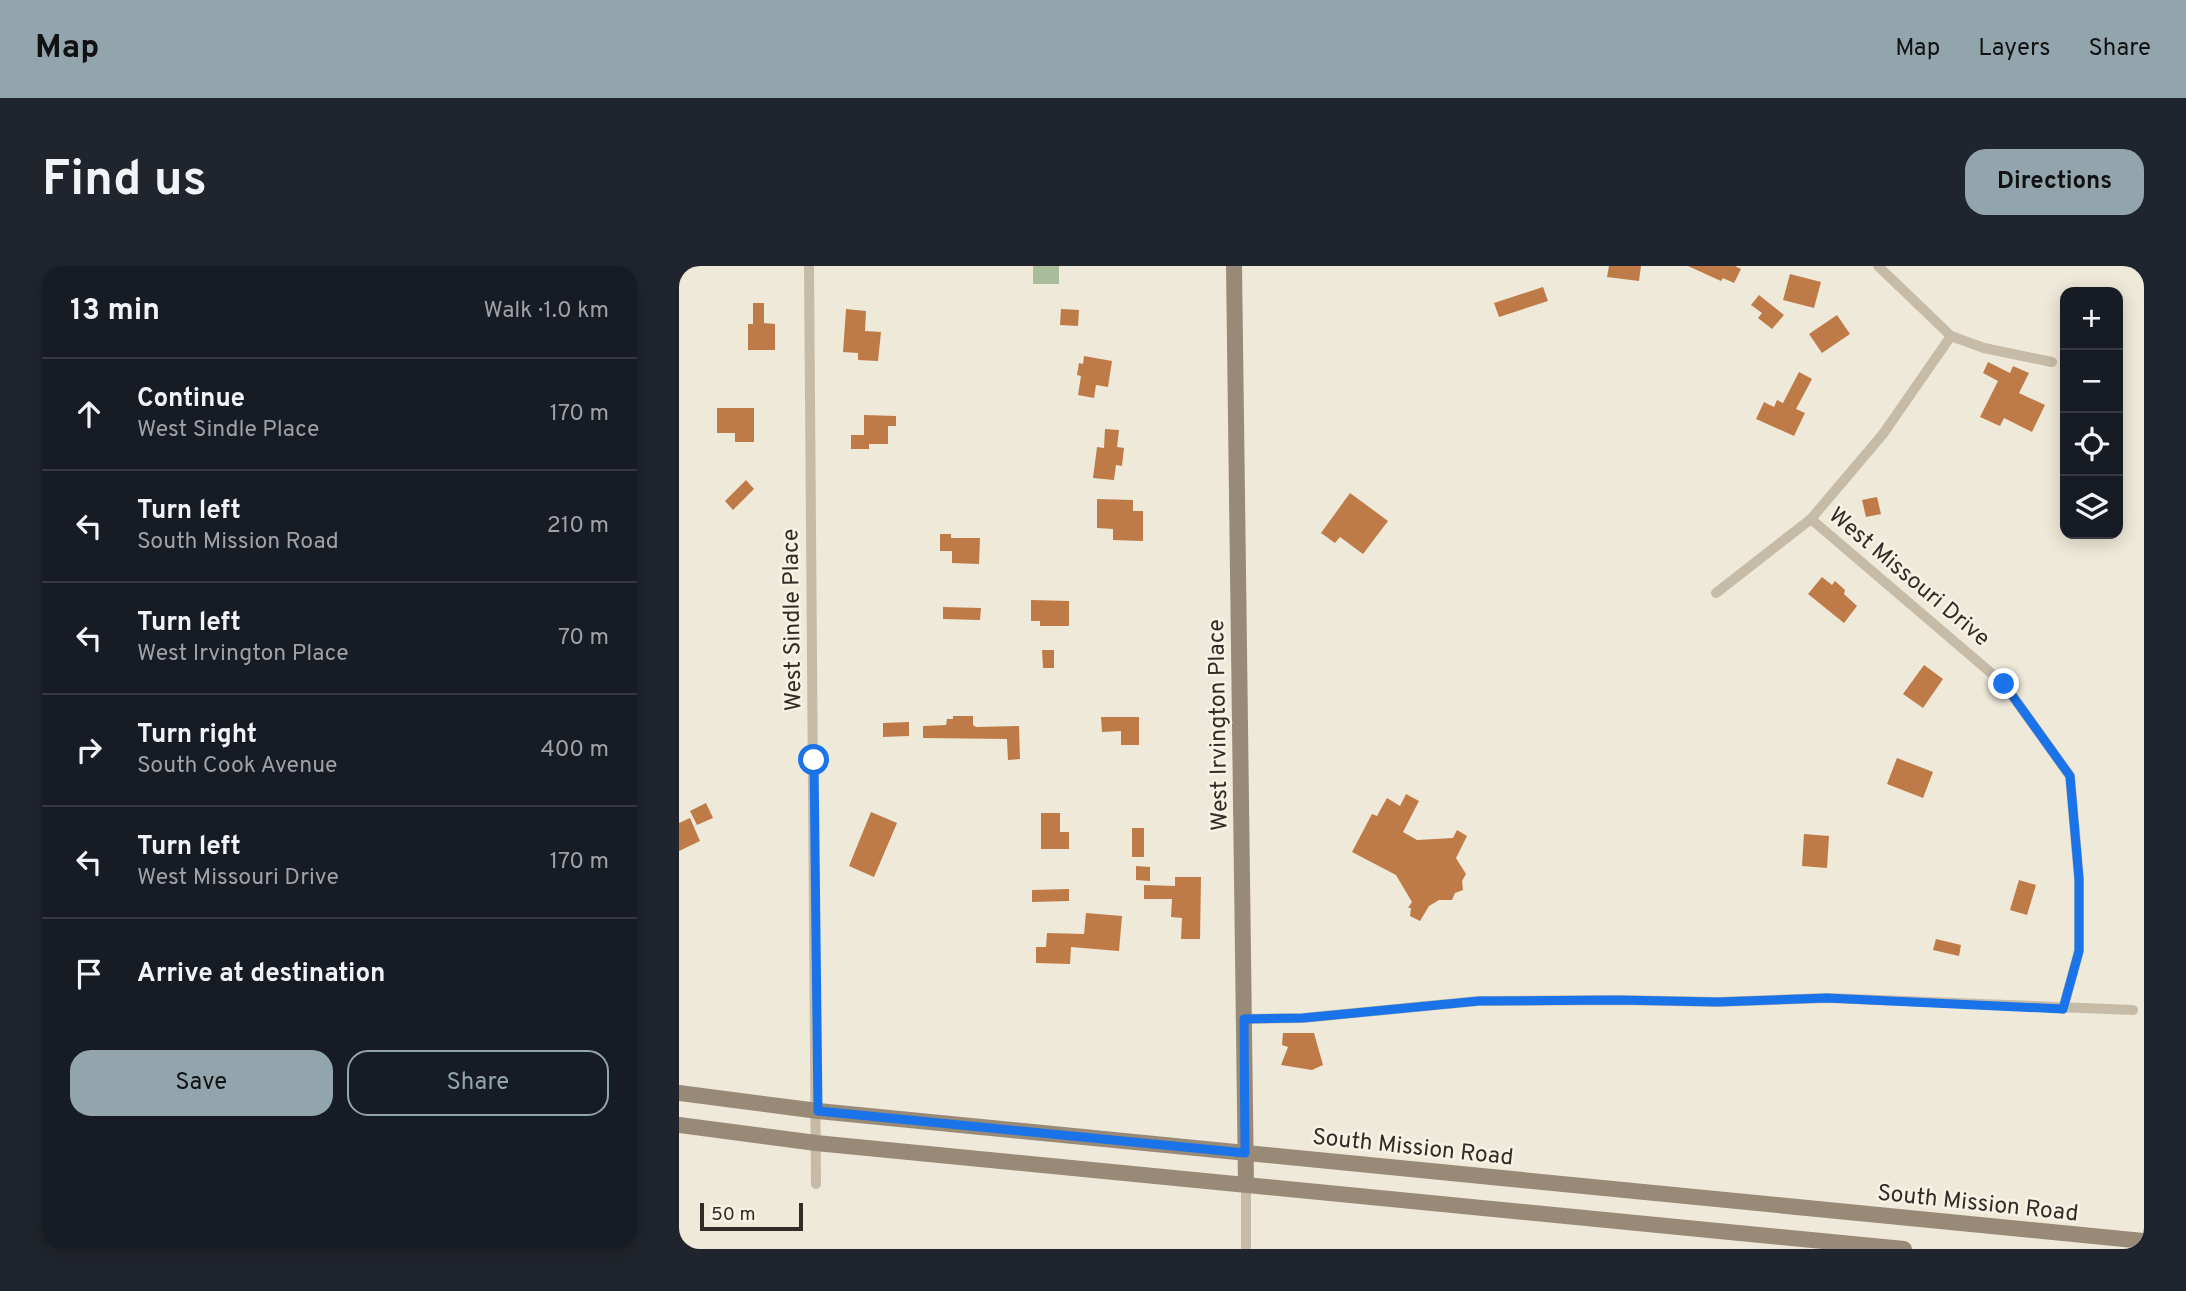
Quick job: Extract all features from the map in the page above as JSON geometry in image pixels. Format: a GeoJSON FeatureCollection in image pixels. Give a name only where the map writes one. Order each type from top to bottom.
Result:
{"type":"FeatureCollection","features":[{"type":"Feature","properties":{"kind":"main road","name":"West Irvington Place"},"geometry":{"type":"LineString","coordinates":[[1234,266],[1245,1184]]}},
{"type":"Feature","properties":{"kind":"main road","name":"South Mission Road"},"geometry":{"type":"LineString","coordinates":[[679,1093],[818,1111],[2144,1241]]}},
{"type":"Feature","properties":{"kind":"main road"},"geometry":{"type":"LineString","coordinates":[[679,1125],[816,1143],[1899,1249]]}},
{"type":"Feature","properties":{"kind":"main road"},"geometry":{"type":"LineString","coordinates":[[1708,1230],[1714,1199]]}},
{"type":"Feature","properties":{"kind":"street","name":"West Sindle Place"},"geometry":{"type":"LineString","coordinates":[[809,266],[818,1111],[816,1184]]}},
{"type":"Feature","properties":{"kind":"street"},"geometry":{"type":"LineString","coordinates":[[1878,266],[1951,336],[1984,348],[2052,362]]}},
{"type":"Feature","properties":{"kind":"street"},"geometry":{"type":"LineString","coordinates":[[1716,593],[1811,519],[1882,434],[1951,336]]}},
{"type":"Feature","properties":{"kind":"street","name":"West Missouri Drive"},"geometry":{"type":"LineString","coordinates":[[1811,519],[2004,684],[2070,776],[2079,879],[2079,951],[2063,1009]]}},
{"type":"Feature","properties":{"kind":"street"},"geometry":{"type":"LineString","coordinates":[[1244,1019],[1303,1018],[1479,1001],[1547,1000],[1827,998],[2133,1010]]}},
{"type":"Feature","properties":{"kind":"street"},"geometry":{"type":"LineString","coordinates":[[1245,1184],[1246,1249]]}},
{"type":"Feature","properties":{"kind":"green space"},"geometry":{"type":"Polygon","coordinates":[[[1033,266],[1059,266],[1059,284],[1033,284],[1033,266]]]}},
{"type":"Feature","properties":{"kind":"building"},"geometry":{"type":"Polygon","coordinates":[[[1609,266],[1641,266],[1639,281],[1607,277],[1609,266]]]}},
{"type":"Feature","properties":{"kind":"building"},"geometry":{"type":"Polygon","coordinates":[[[1688,266],[1735,266],[1741,269],[1734,283],[1723,278],[1721,281],[1688,266]]]}},
{"type":"Feature","properties":{"kind":"building"},"geometry":{"type":"Polygon","coordinates":[[[1790,274],[1821,282],[1814,308],[1783,300],[1790,274]]]}},
{"type":"Feature","properties":{"kind":"building"},"geometry":{"type":"Polygon","coordinates":[[[1543,287],[1548,301],[1499,317],[1494,303],[1543,287]]]}},
{"type":"Feature","properties":{"kind":"building"},"geometry":{"type":"Polygon","coordinates":[[[1759,295],[1784,315],[1772,329],[1758,318],[1762,313],[1751,305],[1759,295]]]}},
{"type":"Feature","properties":{"kind":"building"},"geometry":{"type":"Polygon","coordinates":[[[753,303],[764,303],[764,323],[775,324],[775,350],[748,350],[748,324],[753,324],[753,303]]]}},
{"type":"Feature","properties":{"kind":"building"},"geometry":{"type":"Polygon","coordinates":[[[846,309],[866,311],[865,331],[881,332],[878,361],[858,360],[858,353],[843,352],[846,309]]]}},
{"type":"Feature","properties":{"kind":"building"},"geometry":{"type":"Polygon","coordinates":[[[1061,309],[1079,310],[1078,326],[1060,325],[1061,309]]]}},
{"type":"Feature","properties":{"kind":"building"},"geometry":{"type":"Polygon","coordinates":[[[1837,315],[1850,334],[1822,353],[1809,334],[1837,315]]]}},
{"type":"Feature","properties":{"kind":"building"},"geometry":{"type":"Polygon","coordinates":[[[1084,356],[1112,361],[1108,387],[1096,385],[1094,398],[1078,395],[1081,376],[1077,375],[1079,363],[1083,364],[1084,356]]]}},
{"type":"Feature","properties":{"kind":"building"},"geometry":{"type":"Polygon","coordinates":[[[1988,362],[2010,373],[2013,366],[2029,373],[2019,393],[2045,405],[2032,432],[2004,418],[2000,426],[1980,417],[1998,381],[1983,373],[1988,362]]]}},
{"type":"Feature","properties":{"kind":"building"},"geometry":{"type":"Polygon","coordinates":[[[1799,372],[1812,379],[1796,409],[1805,413],[1794,436],[1756,419],[1764,402],[1774,407],[1777,400],[1783,403],[1799,372]]]}},
{"type":"Feature","properties":{"kind":"building"},"geometry":{"type":"Polygon","coordinates":[[[717,408],[754,408],[754,442],[735,442],[735,433],[717,433],[717,408]]]}},
{"type":"Feature","properties":{"kind":"building"},"geometry":{"type":"Polygon","coordinates":[[[864,415],[896,416],[896,426],[888,426],[888,444],[869,444],[869,449],[851,449],[851,435],[864,435],[864,415]]]}},
{"type":"Feature","properties":{"kind":"building"},"geometry":{"type":"Polygon","coordinates":[[[1105,429],[1119,430],[1117,447],[1124,448],[1122,466],[1116,465],[1114,480],[1093,478],[1097,447],[1104,448],[1105,429]]]}},
{"type":"Feature","properties":{"kind":"building"},"geometry":{"type":"Polygon","coordinates":[[[746,480],[754,489],[733,510],[725,501],[746,480]]]}},
{"type":"Feature","properties":{"kind":"building"},"geometry":{"type":"Polygon","coordinates":[[[1350,493],[1388,521],[1363,554],[1340,537],[1335,543],[1321,533],[1350,493]]]}},
{"type":"Feature","properties":{"kind":"building"},"geometry":{"type":"Polygon","coordinates":[[[1877,497],[1881,514],[1866,517],[1862,500],[1877,497]]]}},
{"type":"Feature","properties":{"kind":"building"},"geometry":{"type":"Polygon","coordinates":[[[1097,499],[1133,500],[1133,511],[1143,511],[1143,541],[1113,540],[1113,529],[1097,528],[1097,499]]]}},
{"type":"Feature","properties":{"kind":"building"},"geometry":{"type":"Polygon","coordinates":[[[940,534],[951,534],[951,538],[980,538],[979,564],[952,563],[952,551],[940,551],[940,534]]]}},
{"type":"Feature","properties":{"kind":"building"},"geometry":{"type":"Polygon","coordinates":[[[1822,577],[1832,585],[1835,581],[1857,606],[1844,623],[1808,594],[1822,577]]]}},
{"type":"Feature","properties":{"kind":"building"},"geometry":{"type":"Polygon","coordinates":[[[1031,600],[1069,601],[1069,626],[1040,626],[1040,621],[1031,621],[1031,600]]]}},
{"type":"Feature","properties":{"kind":"building"},"geometry":{"type":"Polygon","coordinates":[[[943,607],[981,608],[980,620],[943,619],[943,607]]]}},
{"type":"Feature","properties":{"kind":"building"},"geometry":{"type":"Polygon","coordinates":[[[1042,650],[1054,650],[1054,668],[1043,668],[1042,650]]]}},
{"type":"Feature","properties":{"kind":"building"},"geometry":{"type":"Polygon","coordinates":[[[1924,665],[1943,679],[1923,708],[1903,694],[1924,665]]]}},
{"type":"Feature","properties":{"kind":"building"},"geometry":{"type":"Polygon","coordinates":[[[953,716],[973,716],[973,725],[976,727],[1019,726],[1020,759],[1008,760],[1007,739],[923,738],[923,726],[946,725],[947,719],[953,719],[953,716]]]}},
{"type":"Feature","properties":{"kind":"building"},"geometry":{"type":"Polygon","coordinates":[[[1101,717],[1139,717],[1139,745],[1121,745],[1121,731],[1102,732],[1101,717]]]}},
{"type":"Feature","properties":{"kind":"building"},"geometry":{"type":"Polygon","coordinates":[[[909,722],[909,736],[883,737],[883,723],[909,722]]]}},
{"type":"Feature","properties":{"kind":"building"},"geometry":{"type":"Polygon","coordinates":[[[1897,758],[1933,772],[1923,798],[1887,784],[1897,758]]]}},
{"type":"Feature","properties":{"kind":"building"},"geometry":{"type":"Polygon","coordinates":[[[1406,794],[1419,801],[1403,832],[1417,840],[1453,838],[1457,830],[1467,836],[1456,858],[1466,874],[1462,881],[1463,890],[1455,893],[1452,900],[1439,900],[1429,906],[1420,921],[1410,916],[1411,908],[1408,908],[1412,902],[1396,875],[1352,852],[1372,814],[1377,816],[1387,798],[1400,806],[1406,794]]]}},
{"type":"Feature","properties":{"kind":"building"},"geometry":{"type":"Polygon","coordinates":[[[706,803],[713,818],[697,825],[690,811],[706,803]]]}},
{"type":"Feature","properties":{"kind":"building"},"geometry":{"type":"Polygon","coordinates":[[[871,812],[897,823],[874,877],[849,866],[871,812]]]}},
{"type":"Feature","properties":{"kind":"building"},"geometry":{"type":"Polygon","coordinates":[[[1041,813],[1060,813],[1060,832],[1069,832],[1069,849],[1041,849],[1041,813]]]}},
{"type":"Feature","properties":{"kind":"building"},"geometry":{"type":"Polygon","coordinates":[[[690,818],[700,841],[679,851],[679,823],[690,818]]]}},
{"type":"Feature","properties":{"kind":"building"},"geometry":{"type":"Polygon","coordinates":[[[1132,828],[1144,828],[1144,857],[1132,857],[1132,828]]]}},
{"type":"Feature","properties":{"kind":"building"},"geometry":{"type":"Polygon","coordinates":[[[1804,834],[1829,836],[1827,868],[1802,866],[1804,834]]]}},
{"type":"Feature","properties":{"kind":"building"},"geometry":{"type":"Polygon","coordinates":[[[1136,866],[1150,867],[1150,881],[1136,880],[1136,866]]]}},
{"type":"Feature","properties":{"kind":"building"},"geometry":{"type":"Polygon","coordinates":[[[1175,877],[1201,877],[1200,939],[1181,939],[1182,918],[1171,917],[1172,899],[1144,899],[1144,885],[1175,886],[1175,877]]]}},
{"type":"Feature","properties":{"kind":"building"},"geometry":{"type":"Polygon","coordinates":[[[2019,880],[2036,885],[2027,915],[2010,910],[2019,880]]]}},
{"type":"Feature","properties":{"kind":"building"},"geometry":{"type":"Polygon","coordinates":[[[1069,889],[1069,901],[1032,902],[1032,890],[1069,889]]]}},
{"type":"Feature","properties":{"kind":"building"},"geometry":{"type":"Polygon","coordinates":[[[1086,913],[1122,916],[1119,951],[1071,947],[1070,964],[1036,963],[1036,947],[1046,947],[1047,933],[1084,934],[1086,913]]]}},
{"type":"Feature","properties":{"kind":"building"},"geometry":{"type":"Polygon","coordinates":[[[1936,939],[1961,945],[1959,956],[1933,950],[1936,939]]]}},
{"type":"Feature","properties":{"kind":"building"},"geometry":{"type":"Polygon","coordinates":[[[1283,1033],[1314,1033],[1323,1065],[1312,1070],[1281,1065],[1288,1047],[1282,1045],[1283,1033]]]}},
{"type":"Feature","properties":{"kind":"route"},"geometry":{"type":"LineString","coordinates":[[814,760],[818,1111],[1245,1153],[1244,1019],[1303,1018],[1479,1001],[1718,1002],[1827,998],[2063,1009],[2079,951],[2079,879],[2070,776],[2004,684]]}}]}
